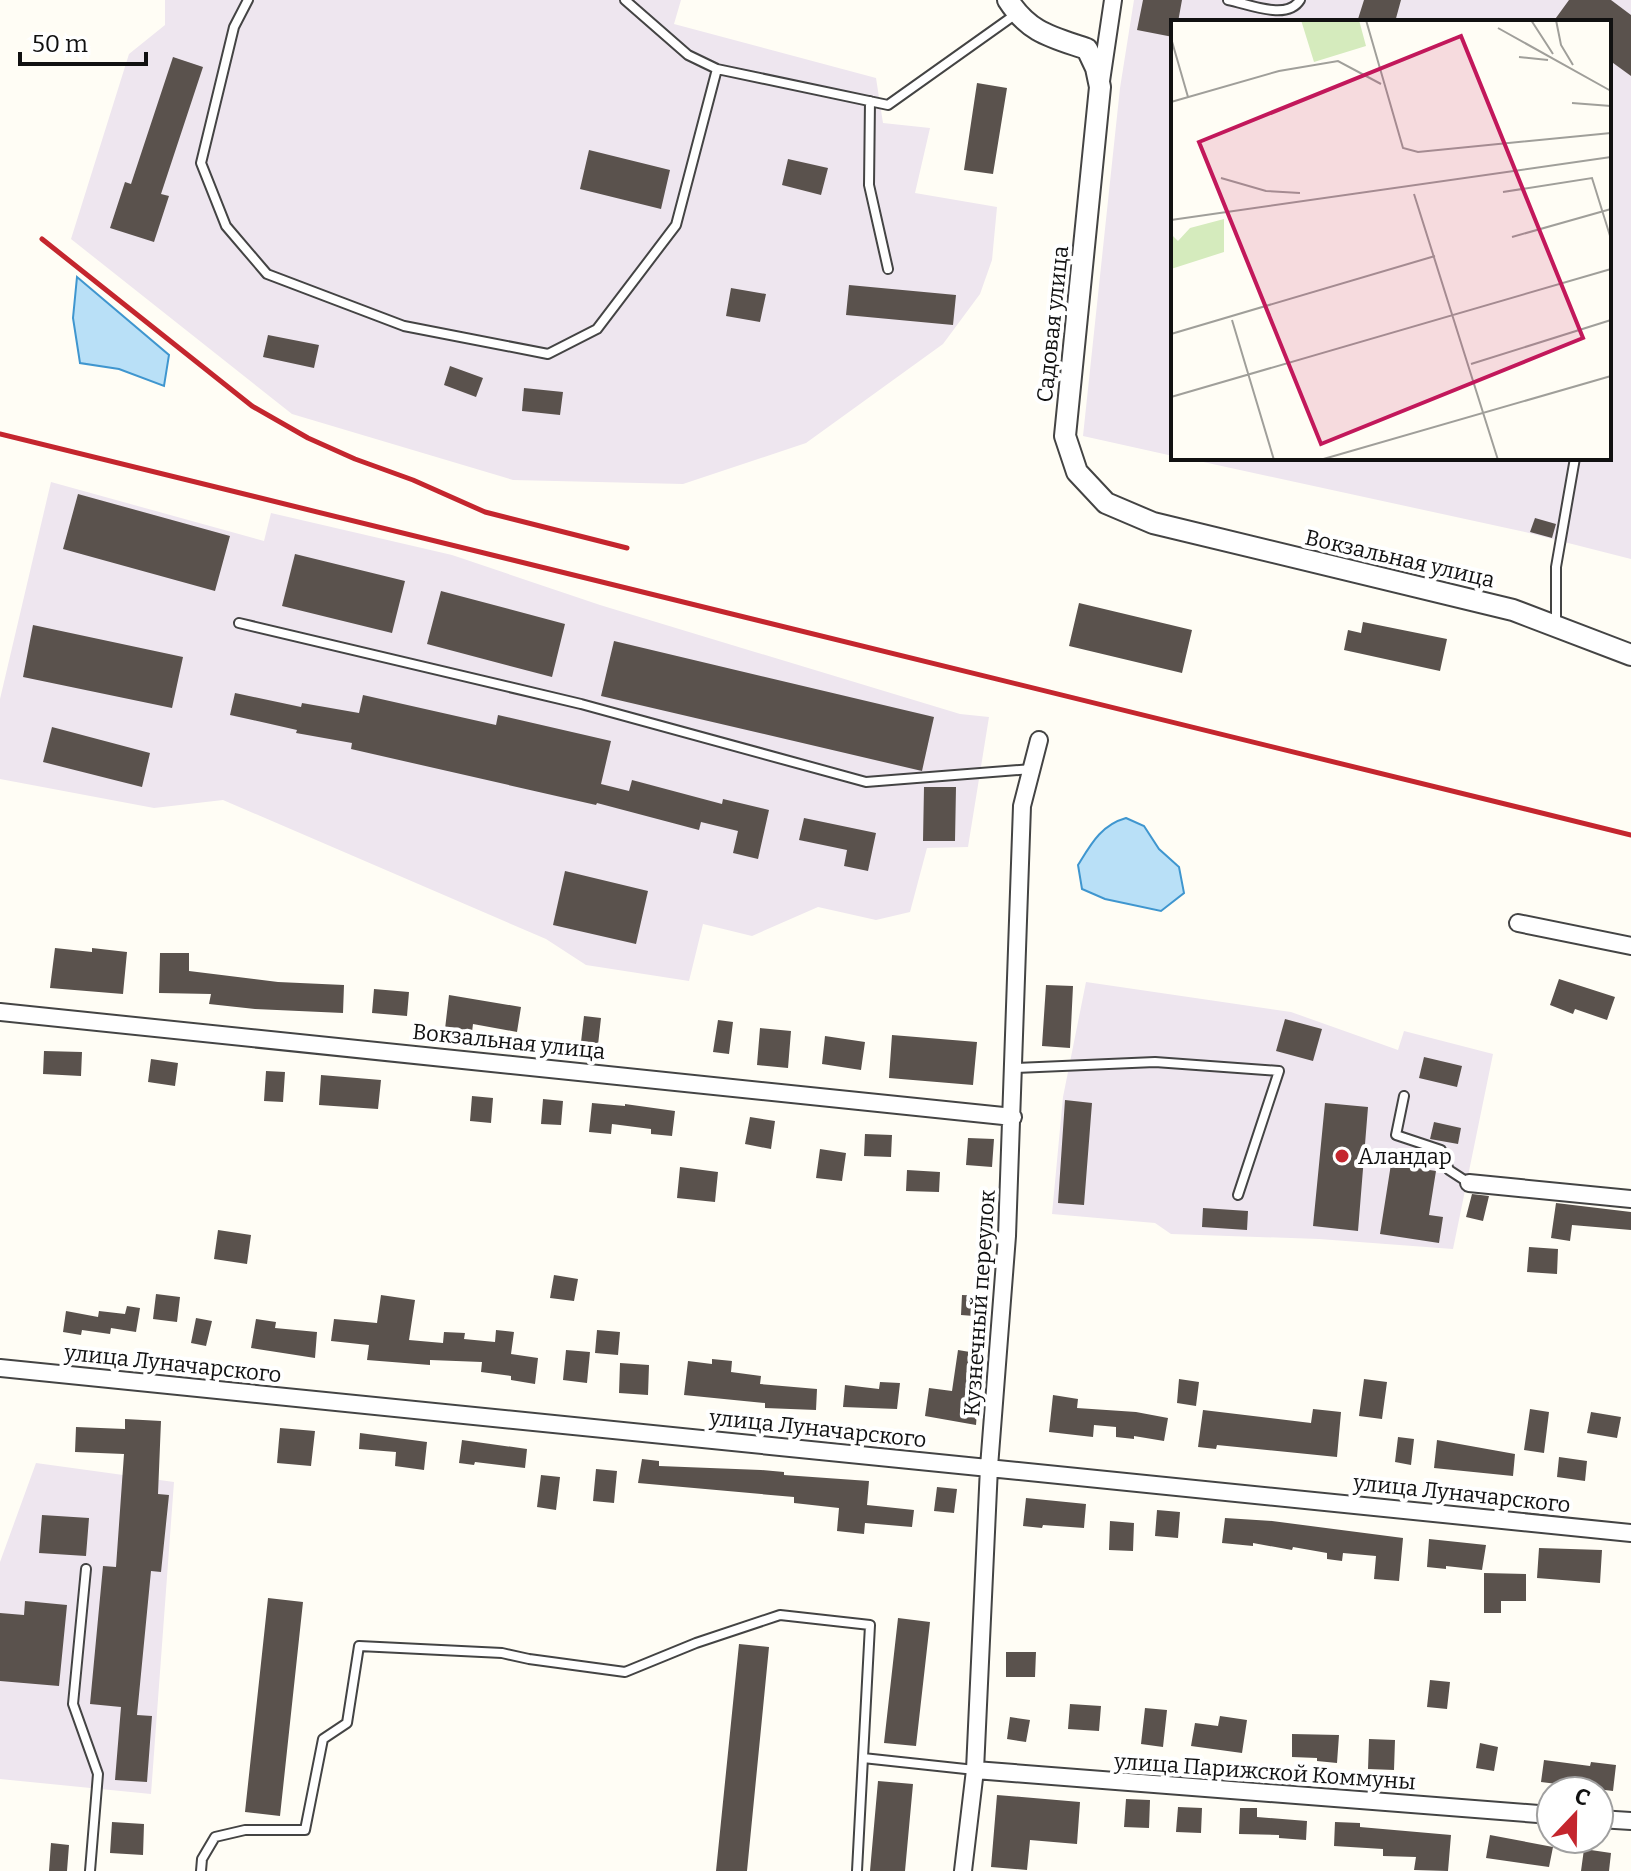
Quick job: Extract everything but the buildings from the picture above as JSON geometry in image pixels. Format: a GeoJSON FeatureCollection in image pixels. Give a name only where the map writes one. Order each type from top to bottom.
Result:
{"type":"FeatureCollection","features":[{"type":"Feature","properties":{"kind":"street"},"geometry":{"type":"LineString","coordinates":[[1100,87],[1113,0]]}},
{"type":"Feature","properties":{"kind":"street"},"geometry":{"type":"LineString","coordinates":[[1013,7],[1037,32],[1087,49],[1100,87]]}},
{"type":"Feature","properties":{"kind":"street","name":"Садовая улица"},"geometry":{"type":"LineString","coordinates":[[1100,87],[1065,436],[1077,472],[1106,503],[1153,523]]}},
{"type":"Feature","properties":{"kind":"street","name":"Вокзальная улица"},"geometry":{"type":"LineString","coordinates":[[1153,523],[1513,610],[1631,655]]}},
{"type":"Feature","properties":{"kind":"street","name":"Кузнечный переулок"},"geometry":{"type":"LineString","coordinates":[[963,1871],[975,1770],[989,1467],[1007,1236],[1022,806],[1039,740]]}},
{"type":"Feature","properties":{"kind":"street"},"geometry":{"type":"LineString","coordinates":[[1518,923],[1631,946]]}},
{"type":"Feature","properties":{"kind":"street","name":"Вокзальная улица"},"geometry":{"type":"LineString","coordinates":[[0,1012],[1013,1117]]}},
{"type":"Feature","properties":{"kind":"street"},"geometry":{"type":"LineString","coordinates":[[1469,1183],[1631,1199]]}},
{"type":"Feature","properties":{"kind":"street","name":"улица Луначарского"},"geometry":{"type":"LineString","coordinates":[[0,1368],[1631,1533]]}},
{"type":"Feature","properties":{"kind":"street","name":"улица Парижской Коммуны"},"geometry":{"type":"LineString","coordinates":[[975,1770],[1535,1814]]}},
{"type":"Feature","properties":{"kind":"lane"},"geometry":{"type":"LineString","coordinates":[[248,0],[234,27],[201,163],[226,226],[267,274],[404,326],[548,354],[597,329],[676,225],[717,69]]}},
{"type":"Feature","properties":{"kind":"lane"},"geometry":{"type":"LineString","coordinates":[[625,0],[688,55],[717,69],[888,105],[1013,7]]}},
{"type":"Feature","properties":{"kind":"lane"},"geometry":{"type":"LineString","coordinates":[[1228,0],[1285,11],[1298,5],[1300,0]]}},
{"type":"Feature","properties":{"kind":"lane"},"geometry":{"type":"LineString","coordinates":[[870,101],[869,185],[888,269]]}},
{"type":"Feature","properties":{"kind":"lane"},"geometry":{"type":"LineString","coordinates":[[1556,626],[1556,567],[1575,460]]}},
{"type":"Feature","properties":{"kind":"lane"},"geometry":{"type":"LineString","coordinates":[[239,623],[581,704],[866,782],[1032,769]]}},
{"type":"Feature","properties":{"kind":"lane"},"geometry":{"type":"LineString","coordinates":[[1014,1068],[1155,1062],[1279,1071],[1238,1195]]}},
{"type":"Feature","properties":{"kind":"lane"},"geometry":{"type":"LineString","coordinates":[[1404,1096],[1396,1135],[1441,1150],[1449,1170],[1469,1183]]}},
{"type":"Feature","properties":{"kind":"lane"},"geometry":{"type":"LineString","coordinates":[[86,1569],[73,1704],[98,1774],[90,1871]]}},
{"type":"Feature","properties":{"kind":"lane"},"geometry":{"type":"LineString","coordinates":[[201,1871],[202,1859],[215,1837],[245,1830],[305,1830],[323,1739],[347,1723],[359,1646],[502,1653],[625,1672],[696,1643],[780,1615],[870,1625],[857,1871]]}},
{"type":"Feature","properties":{"kind":"lane"},"geometry":{"type":"LineString","coordinates":[[863,1758],[975,1770]]}},
{"type":"Feature","properties":{"kind":"shaded area"},"geometry":{"type":"Polygon","coordinates":[[[165,0],[681,0],[674,24],[876,78],[883,123],[930,128],[915,193],[997,207],[992,260],[980,294],[943,344],[806,443],[683,484],[513,480],[292,414],[71,239],[129,54],[165,25],[165,0]]]}},
{"type":"Feature","properties":{"kind":"shaded area"},"geometry":{"type":"Polygon","coordinates":[[[1134,0],[1631,0],[1631,559],[1525,532],[1194,460],[1611,460],[1611,20],[1171,20],[1171,456],[1083,436],[1120,88],[1134,0]]]}},
{"type":"Feature","properties":{"kind":"shaded area"},"geometry":{"type":"Polygon","coordinates":[[[51,482],[264,541],[271,513],[452,555],[600,605],[960,714],[989,717],[968,847],[927,848],[910,912],[876,920],[818,907],[752,936],[703,924],[689,981],[586,965],[546,939],[223,800],[154,808],[0,779],[0,699],[51,482]]]}},
{"type":"Feature","properties":{"kind":"shaded area"},"geometry":{"type":"Polygon","coordinates":[[[1086,982],[1291,1012],[1398,1050],[1404,1031],[1493,1054],[1453,1249],[1319,1239],[1171,1234],[1155,1223],[1052,1214],[1063,1097],[1086,982]]]}},
{"type":"Feature","properties":{"kind":"shaded area"},"geometry":{"type":"Polygon","coordinates":[[[36,1463],[174,1482],[151,1794],[0,1779],[0,1562],[36,1463]]]}},
{"type":"Feature","properties":{"kind":"water"},"geometry":{"type":"Polygon","coordinates":[[[77,277],[169,355],[164,386],[119,369],[80,363],[73,318],[77,277]]]}},
{"type":"Feature","properties":{"kind":"water"},"geometry":{"type":"Polygon","coordinates":[[[1126,818],[1144,826],[1159,849],[1179,867],[1184,893],[1161,911],[1105,899],[1082,889],[1078,865],[1103,830],[1126,818]]]}},
{"type":"Feature","properties":{"kind":"railway"},"geometry":{"type":"LineString","coordinates":[[42,239],[252,406],[308,438],[485,512],[627,548]]}},
{"type":"Feature","properties":{"kind":"railway"},"geometry":{"type":"LineString","coordinates":[[0,434],[1631,835]]}},
{"type":"Feature","properties":{"kind":"place","name":"Аландар"},"geometry":{"type":"Point","coordinates":[1342,1156]}}]}
